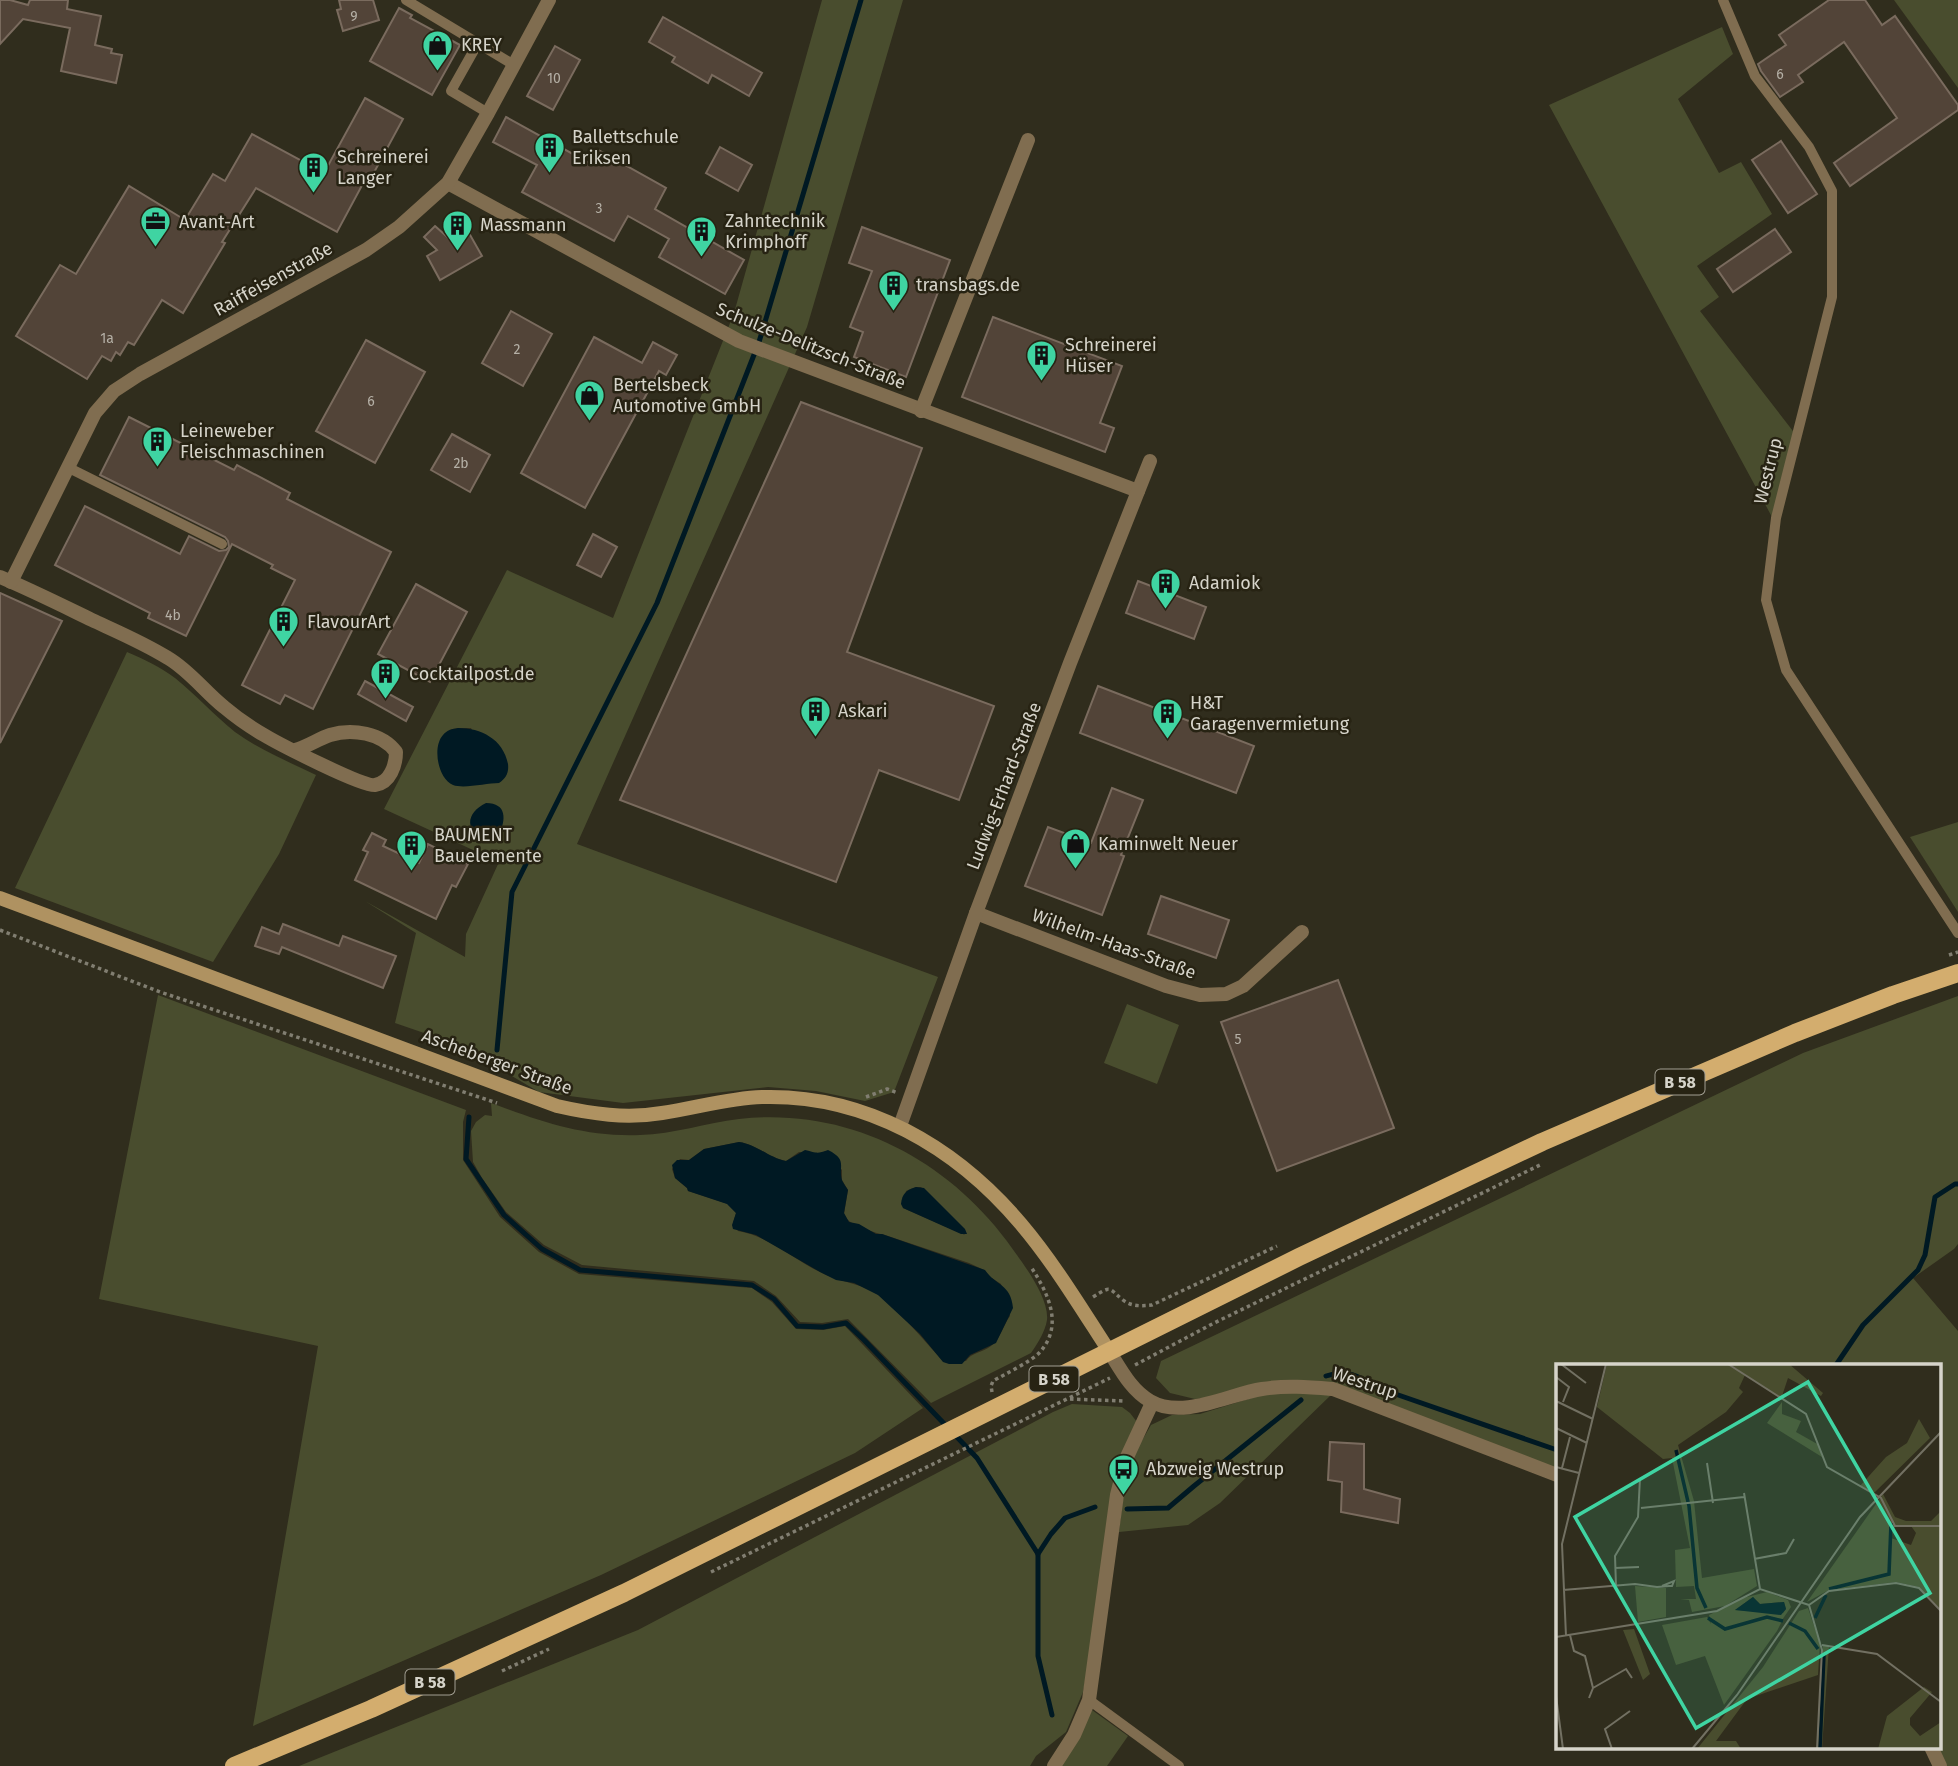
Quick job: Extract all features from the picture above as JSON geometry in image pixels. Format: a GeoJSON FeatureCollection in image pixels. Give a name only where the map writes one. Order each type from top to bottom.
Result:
{"type":"FeatureCollection","features":[{"type":"Feature","properties":{"kind":"main road","name":"B 58"},"geometry":{"type":"LineString","coordinates":[[234,1766],[371,1709],[624,1593],[1299,1257],[1542,1142],[1795,1033],[1958,972]]}},
{"type":"Feature","properties":{"kind":"street","name":"Raiffeisenstraße"},"geometry":{"type":"LineString","coordinates":[[295,750],[328,736],[352,731],[384,740],[396,752],[396,760],[389,776],[382,783],[373,786],[364,784],[266,736],[243,722],[185,669],[167,657],[6,579],[95,413],[114,391],[139,374],[366,250],[399,227],[448,183],[549,0]]}},
{"type":"Feature","properties":{"kind":"street"},"geometry":{"type":"LineString","coordinates":[[921,411],[1028,140]]}},
{"type":"Feature","properties":{"kind":"street","name":"Schulze-Delitzsch-Straße"},"geometry":{"type":"LineString","coordinates":[[448,183],[739,341],[1138,491]]}},
{"type":"Feature","properties":{"kind":"street","name":"Ludwig-Erhard-Straße"},"geometry":{"type":"LineString","coordinates":[[900,1126],[1070,663],[1150,461]]}},
{"type":"Feature","properties":{"kind":"street","name":"Ascheberger Straße"},"geometry":{"type":"LineString","coordinates":[[0,898],[557,1106],[618,1116],[643,1115],[762,1097],[789,1098],[838,1105],[900,1126],[950,1157],[1003,1204],[1054,1267],[1109,1352]]}},
{"type":"Feature","properties":{"kind":"street","name":"Wilhelm-Haas-Straße"},"geometry":{"type":"LineString","coordinates":[[976,914],[1166,986],[1200,995],[1226,994],[1243,986],[1302,932]]}},
{"type":"Feature","properties":{"kind":"street"},"geometry":{"type":"LineString","coordinates":[[1054,1766],[1074,1735],[1089,1700],[1117,1495],[1126,1459],[1152,1403],[1133,1388],[1109,1352]]}},
{"type":"Feature","properties":{"kind":"street","name":"Westrup"},"geometry":{"type":"LineString","coordinates":[[1152,1403],[1172,1407],[1198,1406],[1261,1389],[1296,1386],[1333,1389],[1556,1475]]}},
{"type":"Feature","properties":{"kind":"street"},"geometry":{"type":"LineString","coordinates":[[1931,1748],[1940,1766]]}},
{"type":"Feature","properties":{"kind":"lane"},"geometry":{"type":"LineString","coordinates":[[407,0],[514,65]]}},
{"type":"Feature","properties":{"kind":"lane","name":"Westrup"},"geometry":{"type":"LineString","coordinates":[[1723,0],[1755,76],[1809,147],[1832,191],[1832,297],[1776,518],[1766,600],[1786,670],[1958,933]]}},
{"type":"Feature","properties":{"kind":"lane"},"geometry":{"type":"LineString","coordinates":[[478,43],[451,90],[488,113]]}},
{"type":"Feature","properties":{"kind":"lane"},"geometry":{"type":"LineString","coordinates":[[67,467],[222,544]]}},
{"type":"Feature","properties":{"kind":"lane"},"geometry":{"type":"LineString","coordinates":[[1089,1700],[1179,1766]]}},
{"type":"Feature","properties":{"kind":"path"},"geometry":{"type":"LineString","coordinates":[[964,1450],[1214,1323],[1543,1163]]}},
{"type":"Feature","properties":{"kind":"path"},"geometry":{"type":"LineString","coordinates":[[1011,1427],[992,1391],[993,1381],[1039,1354],[1051,1336],[1054,1317]]}},
{"type":"Feature","properties":{"kind":"path"},"geometry":{"type":"LineString","coordinates":[[1068,1399],[1152,1403]]}},
{"type":"Feature","properties":{"kind":"green space"},"geometry":{"type":"Polygon","coordinates":[[[822,0],[903,0],[807,327],[577,844],[938,977],[894,1092],[865,1101],[816,1091],[768,1087],[623,1103],[539,1092],[459,1045],[395,1023],[416,933],[365,901],[465,957],[466,934],[499,862],[384,809],[507,570],[613,618],[734,313],[822,0]],[[471,728],[449,730],[492,783],[499,783],[471,728]]]}},
{"type":"Feature","properties":{"kind":"green space"},"geometry":{"type":"Polygon","coordinates":[[[1894,0],[1958,0],[1958,88],[1894,0]]]}},
{"type":"Feature","properties":{"kind":"green space"},"geometry":{"type":"Polygon","coordinates":[[[1722,27],[1733,54],[1678,99],[1719,173],[1741,162],[1772,214],[1697,266],[1719,297],[1700,311],[1796,435],[1772,517],[1549,105],[1722,27]]]}},
{"type":"Feature","properties":{"kind":"green space"},"geometry":{"type":"Polygon","coordinates":[[[127,652],[175,678],[235,732],[316,775],[279,854],[213,962],[15,888],[127,652]]]}},
{"type":"Feature","properties":{"kind":"green space"},"geometry":{"type":"Polygon","coordinates":[[[1958,822],[1958,912],[1910,837],[1958,822]]]}},
{"type":"Feature","properties":{"kind":"green space"},"geometry":{"type":"Polygon","coordinates":[[[158,995],[466,1110],[463,1122],[463,1160],[500,1217],[539,1252],[579,1274],[752,1288],[772,1302],[796,1329],[823,1330],[845,1326],[923,1408],[855,1453],[601,1575],[253,1726],[318,1346],[99,1299],[158,995]]]}},
{"type":"Feature","properties":{"kind":"green space"},"geometry":{"type":"Polygon","coordinates":[[[1958,996],[1958,1244],[1913,1278],[1958,1331],[1958,1766],[1946,1766],[1937,1748],[1940,1748],[1940,1364],[1556,1364],[1556,1469],[1335,1384],[1195,1399],[1170,1393],[1156,1378],[1161,1361],[1803,1053],[1958,996]]]}},
{"type":"Feature","properties":{"kind":"green space"},"geometry":{"type":"Polygon","coordinates":[[[1127,1004],[1179,1025],[1157,1084],[1104,1063],[1127,1004]]]}},
{"type":"Feature","properties":{"kind":"green space"},"geometry":{"type":"Polygon","coordinates":[[[491,1103],[564,1127],[620,1135],[665,1133],[739,1119],[781,1117],[822,1122],[861,1132],[898,1148],[933,1169],[965,1195],[994,1225],[1038,1288],[1047,1312],[1045,1329],[1031,1353],[931,1403],[848,1319],[822,1323],[800,1322],[776,1296],[754,1281],[582,1265],[544,1245],[506,1212],[473,1162],[471,1131],[476,1122],[485,1115],[492,1116],[491,1103]],[[739,1142],[704,1149],[689,1160],[680,1159],[672,1169],[675,1178],[688,1191],[728,1204],[736,1213],[733,1223],[738,1231],[770,1242],[828,1276],[877,1294],[900,1314],[944,1362],[966,1361],[997,1340],[1010,1316],[1001,1284],[984,1270],[849,1221],[844,1214],[848,1190],[842,1180],[842,1170],[825,1151],[821,1154],[799,1152],[786,1161],[739,1142]],[[921,1187],[906,1191],[903,1208],[965,1235],[921,1187]]]}},
{"type":"Feature","properties":{"kind":"green space"},"geometry":{"type":"Polygon","coordinates":[[[1295,1392],[1332,1394],[1220,1503],[1188,1525],[1119,1532],[1132,1458],[1151,1425],[1172,1415],[1200,1414],[1261,1395],[1295,1392]]]}},
{"type":"Feature","properties":{"kind":"green space"},"geometry":{"type":"Polygon","coordinates":[[[1072,1404],[1122,1407],[1137,1422],[1083,1692],[1066,1732],[1036,1756],[1030,1766],[299,1766],[638,1630],[1072,1404]]]}},
{"type":"Feature","properties":{"kind":"green space"},"geometry":{"type":"Polygon","coordinates":[[[1092,1710],[1128,1736],[1107,1766],[1060,1766],[1092,1710]]]}},
{"type":"Feature","properties":{"kind":"water"},"geometry":{"type":"Polygon","coordinates":[[[458,728],[483,733],[501,748],[508,767],[506,775],[499,783],[463,786],[448,782],[440,770],[438,747],[445,733],[458,728]]]}},
{"type":"Feature","properties":{"kind":"water"},"geometry":{"type":"Polygon","coordinates":[[[486,803],[498,806],[504,818],[499,834],[488,839],[475,832],[470,822],[474,812],[486,803]]]}},
{"type":"Feature","properties":{"kind":"water"},"geometry":{"type":"Polygon","coordinates":[[[739,1142],[786,1161],[805,1150],[817,1153],[828,1150],[840,1160],[842,1180],[848,1190],[844,1213],[849,1222],[859,1224],[876,1234],[985,1270],[1006,1290],[1012,1300],[1013,1308],[996,1343],[970,1355],[962,1364],[943,1362],[920,1334],[878,1295],[854,1283],[836,1280],[756,1235],[733,1229],[736,1213],[727,1204],[688,1191],[675,1178],[672,1165],[677,1160],[689,1160],[704,1149],[739,1142]]]}},
{"type":"Feature","properties":{"kind":"water"},"geometry":{"type":"Polygon","coordinates":[[[916,1187],[924,1188],[967,1234],[961,1234],[903,1208],[901,1204],[904,1195],[916,1187]]]}},
{"type":"Feature","properties":{"kind":"building"},"geometry":{"type":"Polygon","coordinates":[[[0,0],[28,5],[30,0],[68,0],[67,9],[101,16],[95,45],[112,49],[111,53],[122,55],[116,83],[61,71],[70,28],[23,19],[0,44],[0,0]]]}},
{"type":"Feature","properties":{"kind":"building"},"geometry":{"type":"Polygon","coordinates":[[[339,0],[373,0],[379,20],[343,31],[337,10],[341,9],[339,0]]]}},
{"type":"Feature","properties":{"kind":"building"},"geometry":{"type":"Polygon","coordinates":[[[1829,0],[1865,0],[1882,25],[1895,16],[1958,105],[1958,110],[1850,186],[1834,163],[1897,118],[1844,42],[1798,75],[1803,82],[1780,97],[1758,64],[1786,45],[1779,35],[1829,0]]]}},
{"type":"Feature","properties":{"kind":"building"},"geometry":{"type":"Polygon","coordinates":[[[399,8],[412,15],[410,18],[460,45],[432,95],[370,61],[399,8]]]}},
{"type":"Feature","properties":{"kind":"building"},"geometry":{"type":"Polygon","coordinates":[[[663,17],[762,73],[749,96],[712,75],[708,83],[672,62],[675,57],[649,42],[663,17]]]}},
{"type":"Feature","properties":{"kind":"building"},"geometry":{"type":"Polygon","coordinates":[[[555,46],[580,60],[553,110],[527,96],[555,46]]]}},
{"type":"Feature","properties":{"kind":"building"},"geometry":{"type":"Polygon","coordinates":[[[365,98],[403,119],[371,178],[367,176],[337,232],[256,188],[222,242],[225,243],[183,313],[162,300],[134,345],[128,342],[120,355],[116,352],[111,361],[102,356],[87,379],[16,336],[60,265],[76,274],[129,186],[185,220],[213,174],[225,181],[252,134],[324,173],[365,98]]]}},
{"type":"Feature","properties":{"kind":"building"},"geometry":{"type":"Polygon","coordinates":[[[506,117],[591,164],[598,150],[666,188],[655,209],[744,260],[725,294],[659,257],[669,239],[628,216],[614,241],[522,192],[537,165],[493,142],[506,117]]]}},
{"type":"Feature","properties":{"kind":"building"},"geometry":{"type":"Polygon","coordinates":[[[1781,141],[1817,194],[1788,213],[1752,160],[1781,141]]]}},
{"type":"Feature","properties":{"kind":"building"},"geometry":{"type":"Polygon","coordinates":[[[720,147],[752,165],[738,191],[706,173],[720,147]]]}},
{"type":"Feature","properties":{"kind":"building","name":"Massmann"},"geometry":{"type":"Polygon","coordinates":[[[435,226],[453,242],[469,233],[482,256],[440,280],[427,256],[437,250],[424,237],[435,226]]]}},
{"type":"Feature","properties":{"kind":"building","name":"transbags.de"},"geometry":{"type":"Polygon","coordinates":[[[862,227],[950,260],[906,377],[854,357],[863,332],[850,327],[872,271],[849,263],[862,227]]]}},
{"type":"Feature","properties":{"kind":"building"},"geometry":{"type":"Polygon","coordinates":[[[1775,229],[1791,252],[1733,292],[1717,269],[1775,229]]]}},
{"type":"Feature","properties":{"kind":"building"},"geometry":{"type":"Polygon","coordinates":[[[511,311],[552,334],[523,386],[482,363],[511,311]]]}},
{"type":"Feature","properties":{"kind":"building","name":"Schreinerei Hüser"},"geometry":{"type":"Polygon","coordinates":[[[993,317],[1122,366],[1100,423],[1114,428],[1105,452],[962,397],[993,317]]]}},
{"type":"Feature","properties":{"kind":"building","name":"Bertelsbeck Automotive GmbH"},"geometry":{"type":"Polygon","coordinates":[[[594,337],[642,363],[653,342],[677,355],[666,375],[659,371],[585,508],[521,473],[594,337]]]}},
{"type":"Feature","properties":{"kind":"building"},"geometry":{"type":"Polygon","coordinates":[[[366,340],[425,372],[375,463],[316,431],[366,340]]]}},
{"type":"Feature","properties":{"kind":"building","name":"Askari"},"geometry":{"type":"Polygon","coordinates":[[[801,402],[922,448],[847,652],[994,706],[959,800],[879,770],[836,882],[620,800],[801,402]]]}},
{"type":"Feature","properties":{"kind":"building"},"geometry":{"type":"Polygon","coordinates":[[[129,417],[234,470],[237,465],[290,493],[287,499],[391,552],[313,709],[285,695],[280,704],[242,685],[295,580],[271,568],[273,565],[232,544],[186,636],[148,618],[150,613],[55,565],[85,506],[180,554],[189,536],[219,551],[229,547],[225,537],[100,475],[129,417]]]}},
{"type":"Feature","properties":{"kind":"building"},"geometry":{"type":"Polygon","coordinates":[[[452,434],[490,455],[470,492],[431,470],[452,434]]]}},
{"type":"Feature","properties":{"kind":"building"},"geometry":{"type":"Polygon","coordinates":[[[593,534],[617,547],[601,577],[577,565],[593,534]]]}},
{"type":"Feature","properties":{"kind":"building","name":"Adamiok"},"geometry":{"type":"Polygon","coordinates":[[[1138,581],[1206,607],[1194,639],[1126,613],[1138,581]]]}},
{"type":"Feature","properties":{"kind":"building"},"geometry":{"type":"Polygon","coordinates":[[[416,584],[467,612],[430,682],[378,654],[416,584]]]}},
{"type":"Feature","properties":{"kind":"building"},"geometry":{"type":"Polygon","coordinates":[[[0,593],[62,621],[0,743],[0,593]]]}},
{"type":"Feature","properties":{"kind":"building","name":"Cocktailpost.de"},"geometry":{"type":"Polygon","coordinates":[[[365,681],[413,707],[406,721],[358,694],[365,681]]]}},
{"type":"Feature","properties":{"kind":"building","name":"H&T Garagenvermietung"},"geometry":{"type":"Polygon","coordinates":[[[1098,686],[1254,746],[1236,793],[1080,733],[1098,686]]]}},
{"type":"Feature","properties":{"kind":"building","name":"Kaminwelt Neuer"},"geometry":{"type":"Polygon","coordinates":[[[1112,788],[1143,800],[1121,855],[1124,856],[1102,915],[1025,886],[1048,827],[1091,843],[1112,788]]]}},
{"type":"Feature","properties":{"kind":"building","name":"BAUMENT Bauelemente"},"geometry":{"type":"Polygon","coordinates":[[[372,833],[386,840],[383,846],[419,863],[428,844],[468,864],[456,887],[452,885],[436,919],[355,880],[368,852],[363,850],[372,833]]]}},
{"type":"Feature","properties":{"kind":"building"},"geometry":{"type":"Polygon","coordinates":[[[1161,896],[1229,920],[1216,958],[1148,934],[1161,896]]]}},
{"type":"Feature","properties":{"kind":"building"},"geometry":{"type":"Polygon","coordinates":[[[283,924],[339,946],[343,936],[396,956],[383,988],[282,947],[279,954],[255,946],[262,927],[279,934],[283,924]]]}},
{"type":"Feature","properties":{"kind":"building"},"geometry":{"type":"Polygon","coordinates":[[[1338,980],[1394,1128],[1277,1171],[1221,1022],[1338,980]]]}},
{"type":"Feature","properties":{"kind":"building"},"geometry":{"type":"Polygon","coordinates":[[[1330,1442],[1364,1444],[1364,1489],[1400,1499],[1398,1523],[1341,1512],[1342,1482],[1328,1480],[1330,1442]]]}},
{"type":"Feature","properties":{"kind":"waterway"},"geometry":{"type":"LineString","coordinates":[[497,1050],[512,892],[657,603],[759,342],[861,0]]}},
{"type":"Feature","properties":{"kind":"waterway"},"geometry":{"type":"LineString","coordinates":[[469,1117],[466,1159],[504,1215],[542,1249],[580,1270],[752,1285],[774,1299],[797,1326],[823,1327],[846,1323],[864,1340],[977,1458],[1038,1554],[1038,1656],[1052,1715]]}},
{"type":"Feature","properties":{"kind":"waterway"},"geometry":{"type":"LineString","coordinates":[[1837,1364],[1863,1325],[1918,1270],[1925,1255],[1935,1197],[1958,1184]]}},
{"type":"Feature","properties":{"kind":"waterway"},"geometry":{"type":"LineString","coordinates":[[1326,1376],[1341,1373],[1355,1375],[1381,1389],[1556,1450]]}},
{"type":"Feature","properties":{"kind":"waterway"},"geometry":{"type":"LineString","coordinates":[[1127,1509],[1168,1508],[1301,1400]]}},
{"type":"Feature","properties":{"kind":"waterway"},"geometry":{"type":"LineString","coordinates":[[1038,1554],[1065,1518],[1095,1507]]}},
{"type":"Feature","properties":{"kind":"place","name":"KREY"},"geometry":{"type":"Point","coordinates":[438,72]}},
{"type":"Feature","properties":{"kind":"place","name":"Ballettschule Eriksen"},"geometry":{"type":"Point","coordinates":[549,174]}},
{"type":"Feature","properties":{"kind":"place","name":"Schreinerei Langer"},"geometry":{"type":"Point","coordinates":[314,194]}},
{"type":"Feature","properties":{"kind":"place","name":"Avant-Art"},"geometry":{"type":"Point","coordinates":[156,249]}},
{"type":"Feature","properties":{"kind":"place","name":"Massmann"},"geometry":{"type":"Point","coordinates":[457,252]}},
{"type":"Feature","properties":{"kind":"place","name":"Zahntechnik Krimphoff"},"geometry":{"type":"Point","coordinates":[702,258]}},
{"type":"Feature","properties":{"kind":"place","name":"transbags.de"},"geometry":{"type":"Point","coordinates":[893,312]}},
{"type":"Feature","properties":{"kind":"place","name":"Schreinerei Hüser"},"geometry":{"type":"Point","coordinates":[1042,382]}},
{"type":"Feature","properties":{"kind":"place","name":"Bertelsbeck Automotive GmbH"},"geometry":{"type":"Point","coordinates":[590,422]}},
{"type":"Feature","properties":{"kind":"place","name":"Leineweber Fleischmaschinen"},"geometry":{"type":"Point","coordinates":[157,468]}},
{"type":"Feature","properties":{"kind":"place","name":"Adamiok"},"geometry":{"type":"Point","coordinates":[1166,610]}},
{"type":"Feature","properties":{"kind":"place","name":"FlavourArt"},"geometry":{"type":"Point","coordinates":[284,649]}},
{"type":"Feature","properties":{"kind":"place","name":"Cocktailpost.de"},"geometry":{"type":"Point","coordinates":[386,701]}},
{"type":"Feature","properties":{"kind":"place","name":"Askari"},"geometry":{"type":"Point","coordinates":[815,738]}},
{"type":"Feature","properties":{"kind":"place","name":"H&T Garagenvermietung"},"geometry":{"type":"Point","coordinates":[1167,740]}},
{"type":"Feature","properties":{"kind":"place","name":"Kaminwelt Neuer"},"geometry":{"type":"Point","coordinates":[1075,871]}},
{"type":"Feature","properties":{"kind":"place","name":"BAUMENT Bauelemente"},"geometry":{"type":"Point","coordinates":[411,872]}},
{"type":"Feature","properties":{"kind":"place","name":"Abzweig Westrup"},"geometry":{"type":"Point","coordinates":[1123,1496]}}]}
